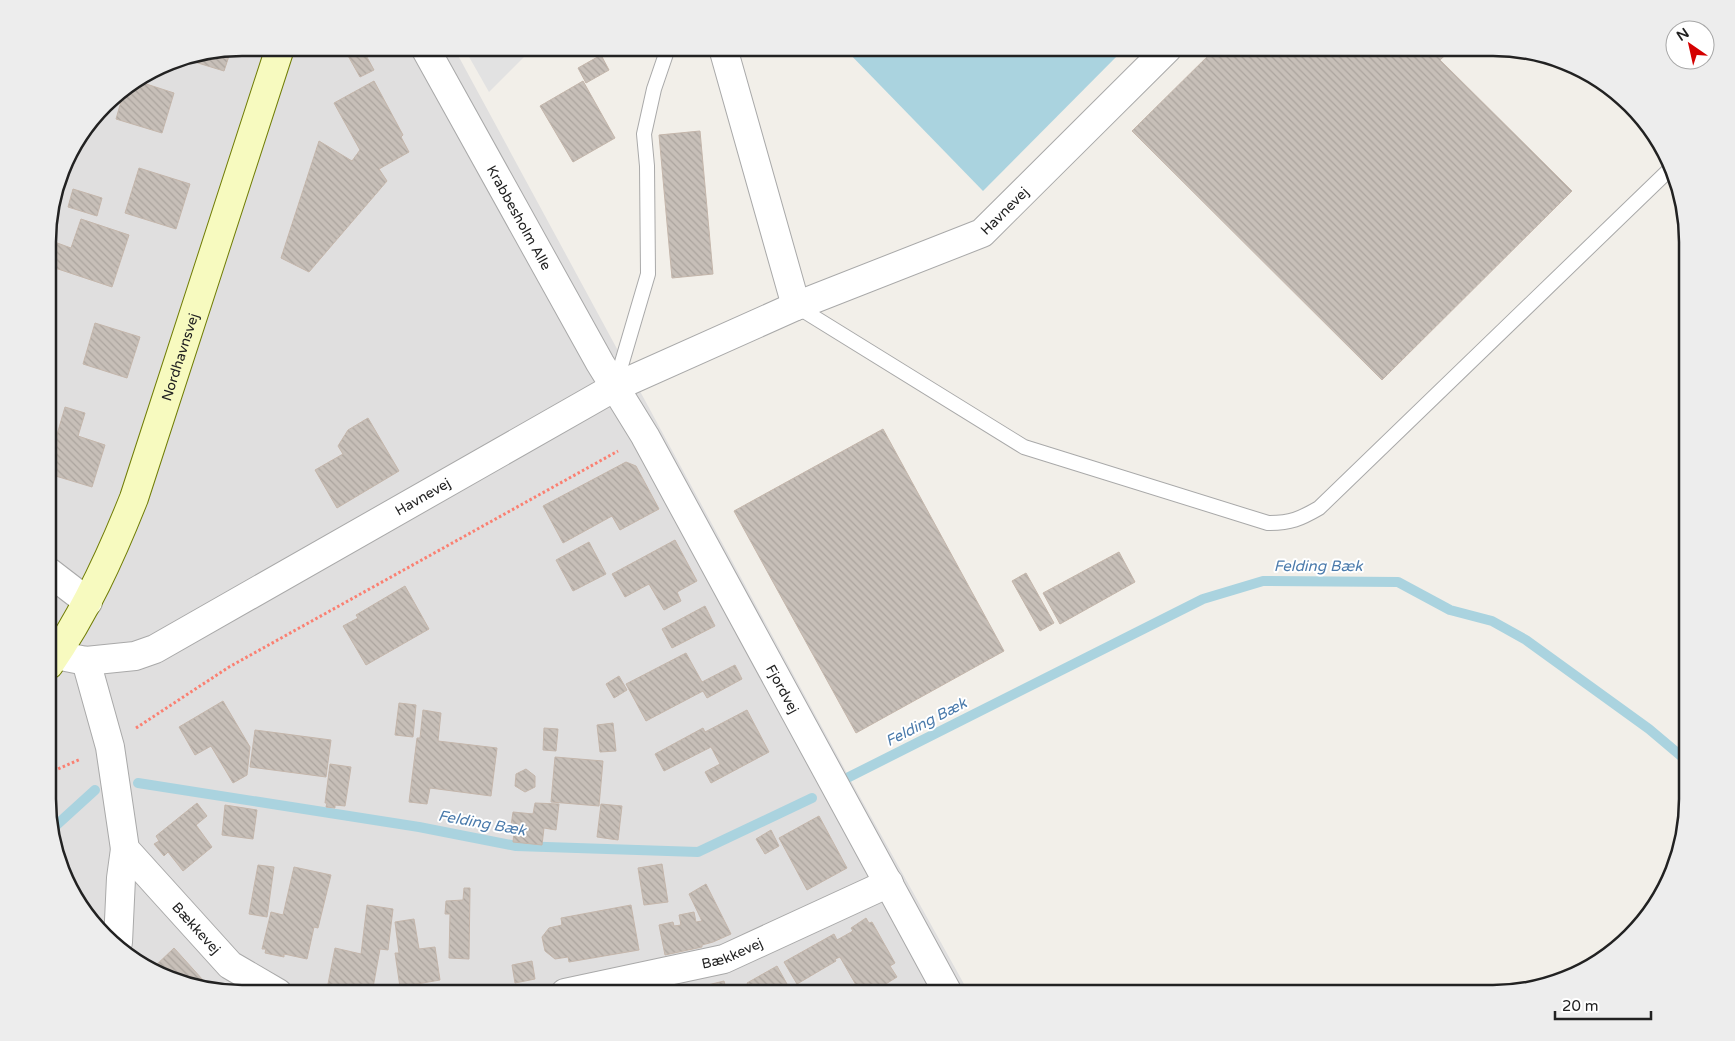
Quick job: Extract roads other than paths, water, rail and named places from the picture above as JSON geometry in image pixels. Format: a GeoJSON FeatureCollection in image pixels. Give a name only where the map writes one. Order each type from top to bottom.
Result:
{"type":"FeatureCollection","features":[{"type":"Feature","properties":{"kind":"street","name":"Nordhavnsvej"},"geometry":{"type":"LineString","coordinates":[[56,654],[88,602],[113,551],[137,490],[277,56]]}},
{"type":"Feature","properties":{"kind":"street","name":"Krabbesholm Alle"},"geometry":{"type":"LineString","coordinates":[[429,56],[615,387]]}},
{"type":"Feature","properties":{"kind":"street"},"geometry":{"type":"LineString","coordinates":[[725,56],[796,306]]}},
{"type":"Feature","properties":{"kind":"street","name":"Havnevej"},"geometry":{"type":"LineString","coordinates":[[56,660],[86,661],[135,656],[155,649],[615,387],[796,306],[982,233],[1160,56]]}},
{"type":"Feature","properties":{"kind":"street","name":"Fjordvej"},"geometry":{"type":"LineString","coordinates":[[615,387],[645,436],[944,985]]}},
{"type":"Feature","properties":{"kind":"street"},"geometry":{"type":"LineString","coordinates":[[56,577],[88,602]]}},
{"type":"Feature","properties":{"kind":"street"},"geometry":{"type":"LineString","coordinates":[[86,661],[110,746],[125,849],[121,878],[118,937]]}},
{"type":"Feature","properties":{"kind":"street","name":"Bækkevej"},"geometry":{"type":"LineString","coordinates":[[125,849],[230,965],[263,985]]}},
{"type":"Feature","properties":{"kind":"street","name":"Bækkevej"},"geometry":{"type":"LineString","coordinates":[[602,985],[724,959],[889,883]]}},
{"type":"Feature","properties":{"kind":"lane"},"geometry":{"type":"LineString","coordinates":[[615,387],[648,274],[647,166],[644,134],[654,89],[665,56]]}},
{"type":"Feature","properties":{"kind":"lane"},"geometry":{"type":"LineString","coordinates":[[796,306],[1024,447],[1268,523],[1285,523],[1302,518],[1319,508],[1666,173]]}},
{"type":"Feature","properties":{"kind":"water"},"geometry":{"type":"Polygon","coordinates":[[[852,56],[1117,56],[983,191],[852,56]]]}},
{"type":"Feature","properties":{"kind":"waterway","name":"Felding Bæk"},"geometry":{"type":"LineString","coordinates":[[849,777],[1203,599],[1263,581],[1398,582],[1450,610],[1492,621],[1526,640],[1649,729],[1679,754]]}},
{"type":"Feature","properties":{"kind":"waterway","name":"Felding Bæk"},"geometry":{"type":"LineString","coordinates":[[138,783],[419,827],[516,846],[698,852],[812,798]]}},
{"type":"Feature","properties":{"kind":"waterway","name":"Felding Bæk"},"geometry":{"type":"LineString","coordinates":[[58,824],[95,790]]}}]}
